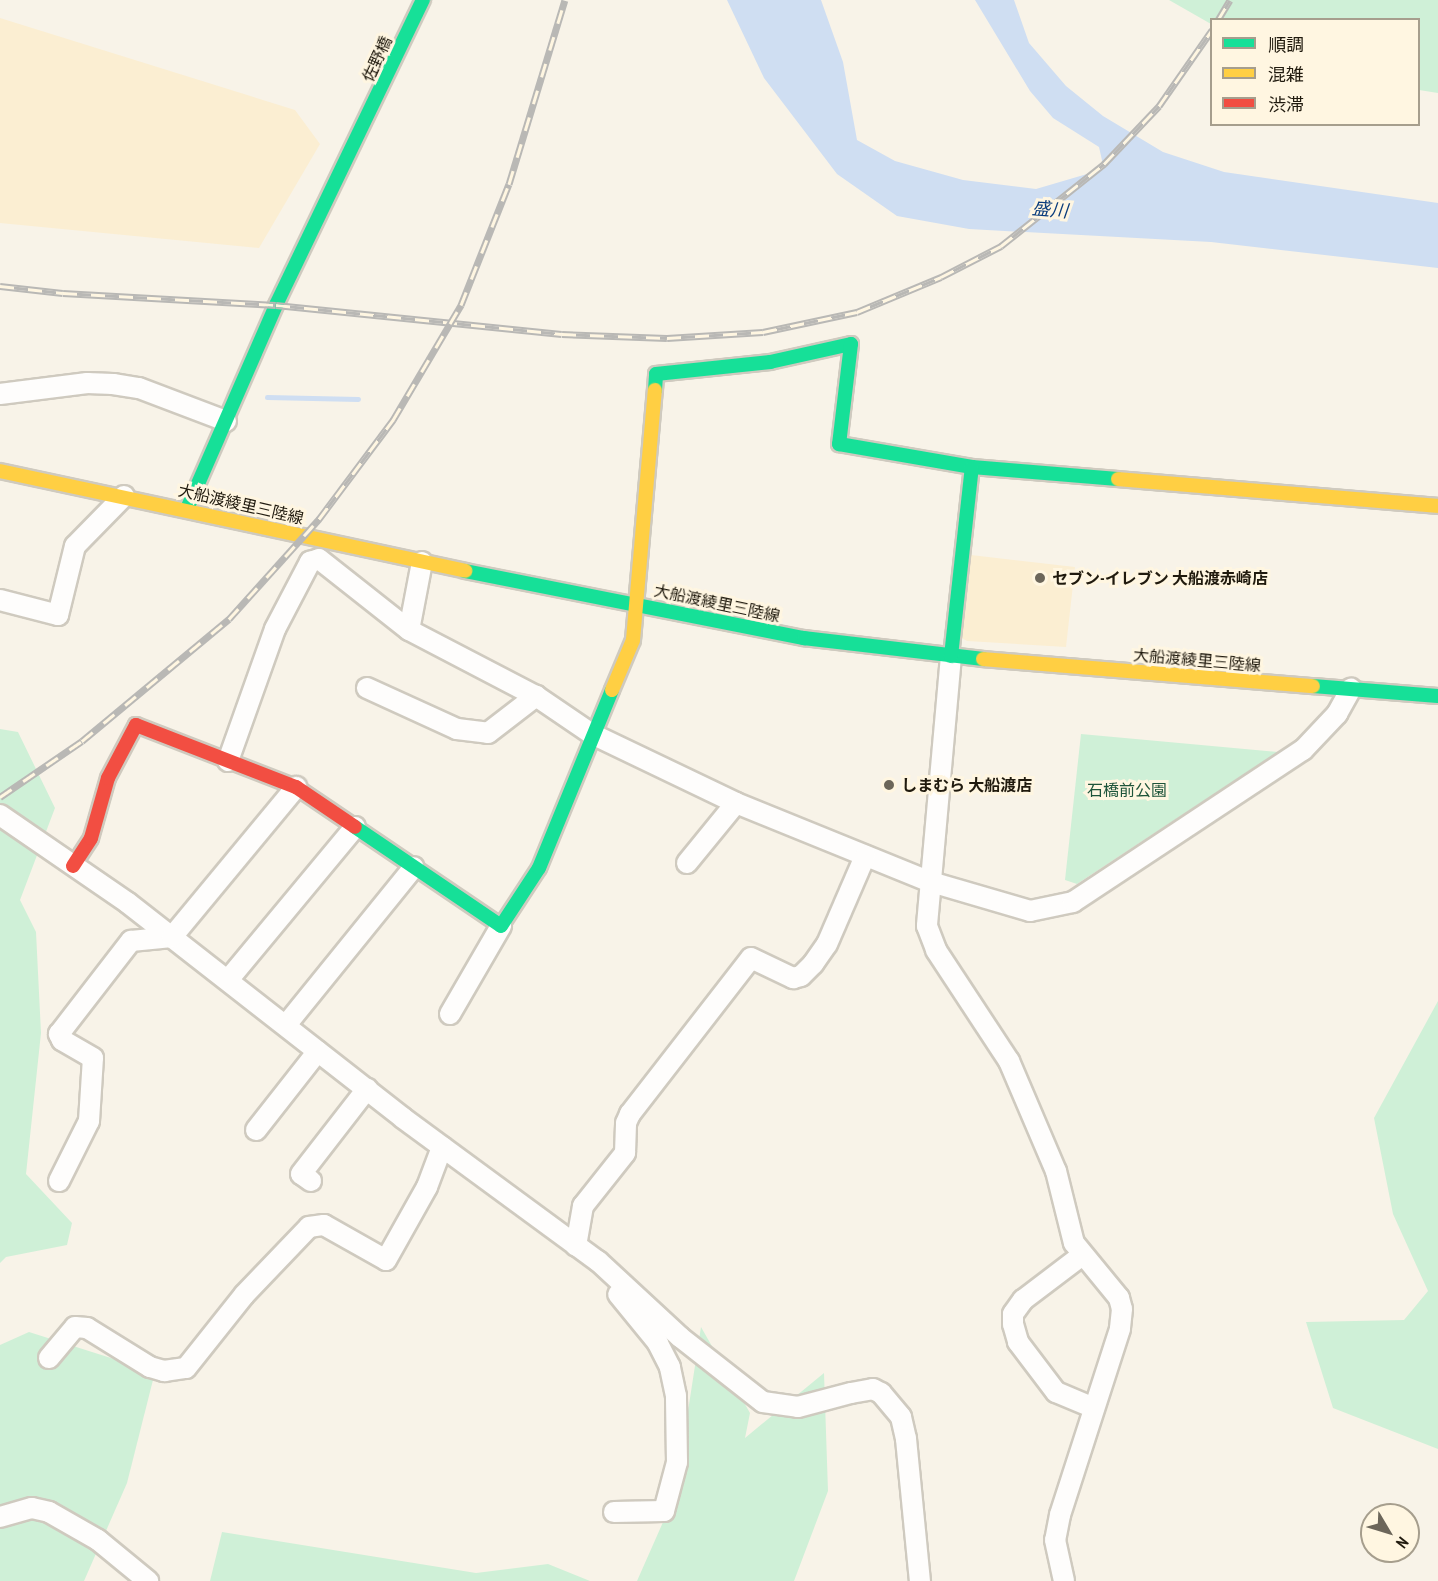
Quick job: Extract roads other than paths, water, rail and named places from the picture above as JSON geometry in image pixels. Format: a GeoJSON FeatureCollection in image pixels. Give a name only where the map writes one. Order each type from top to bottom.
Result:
{"type":"FeatureCollection","features":[{"type":"Feature","properties":{"kind":"street","name":"佐野橋"},"geometry":{"type":"LineString","coordinates":[[187,509],[276,305],[423,0]]}},
{"type":"Feature","properties":{"kind":"street"},"geometry":{"type":"LineString","coordinates":[[450,1014],[501,926],[539,868],[592,734],[633,640],[656,374],[770,362],[850,345],[839,444],[972,467],[1438,507]]}},
{"type":"Feature","properties":{"kind":"street"},"geometry":{"type":"LineString","coordinates":[[0,393],[87,383],[113,384],[139,388],[226,421]]}},
{"type":"Feature","properties":{"kind":"street"},"geometry":{"type":"LineString","coordinates":[[972,467],[926,920],[936,950],[1009,1061],[1056,1171],[1074,1243],[1081,1256],[1119,1298],[1122,1309],[1120,1329],[1057,1531],[1064,1581]]}},
{"type":"Feature","properties":{"kind":"street","name":"大船渡綾里三陸線"},"geometry":{"type":"LineString","coordinates":[[0,471],[187,509],[422,562],[638,603],[804,638],[951,657],[1438,696]]}},
{"type":"Feature","properties":{"kind":"street"},"geometry":{"type":"LineString","coordinates":[[0,600],[58,615],[70,556],[124,496]]}},
{"type":"Feature","properties":{"kind":"street"},"geometry":{"type":"LineString","coordinates":[[228,761],[275,629],[310,562],[319,559],[409,630],[536,696],[592,734],[736,804],[931,882],[1030,912],[1073,902],[1303,750],[1337,714],[1351,689]]}},
{"type":"Feature","properties":{"kind":"street"},"geometry":{"type":"LineString","coordinates":[[409,630],[422,562]]}},
{"type":"Feature","properties":{"kind":"street"},"geometry":{"type":"LineString","coordinates":[[367,688],[457,729],[488,733],[536,696]]}},
{"type":"Feature","properties":{"kind":"street"},"geometry":{"type":"LineString","coordinates":[[74,866],[91,838],[108,778],[136,726],[296,788],[501,926]]}},
{"type":"Feature","properties":{"kind":"street"},"geometry":{"type":"LineString","coordinates":[[59,1181],[89,1121],[93,1058],[62,1040],[59,1034],[131,941],[172,937],[296,788]]}},
{"type":"Feature","properties":{"kind":"street"},"geometry":{"type":"LineString","coordinates":[[687,863],[736,804]]}},
{"type":"Feature","properties":{"kind":"street"},"geometry":{"type":"LineString","coordinates":[[0,815],[172,937],[442,1147],[598,1261],[680,1337],[763,1402],[798,1407],[873,1389],[881,1393],[901,1417],[906,1439],[920,1581]]}},
{"type":"Feature","properties":{"kind":"street"},"geometry":{"type":"LineString","coordinates":[[228,980],[355,827]]}},
{"type":"Feature","properties":{"kind":"street"},"geometry":{"type":"LineString","coordinates":[[576,1246],[583,1206],[625,1153],[626,1123],[630,1114],[751,958],[793,978],[801,976],[813,964],[827,944],[865,856]]}},
{"type":"Feature","properties":{"kind":"street"},"geometry":{"type":"LineString","coordinates":[[286,1025],[414,867]]}},
{"type":"Feature","properties":{"kind":"street"},"geometry":{"type":"LineString","coordinates":[[256,1130],[318,1051]]}},
{"type":"Feature","properties":{"kind":"street"},"geometry":{"type":"LineString","coordinates":[[311,1181],[301,1174],[367,1089]]}},
{"type":"Feature","properties":{"kind":"street"},"geometry":{"type":"LineString","coordinates":[[49,1358],[75,1327],[87,1328],[150,1367],[164,1371],[186,1368],[244,1295],[317,1223],[386,1260],[427,1187],[442,1147]]}},
{"type":"Feature","properties":{"kind":"street"},"geometry":{"type":"LineString","coordinates":[[1081,1256],[1023,1300],[1013,1314],[1013,1324],[1018,1342],[1056,1392],[1094,1408]]}},
{"type":"Feature","properties":{"kind":"street"},"geometry":{"type":"LineString","coordinates":[[598,1261],[614,1290],[658,1343],[670,1367],[676,1396],[677,1462],[664,1511],[614,1512]]}},
{"type":"Feature","properties":{"kind":"street"},"geometry":{"type":"LineString","coordinates":[[0,1517],[32,1508],[49,1512],[98,1540],[148,1581]]}},
{"type":"Feature","properties":{"kind":"water","name":"盛川"},"geometry":{"type":"Polygon","coordinates":[[[727,0],[821,0],[843,62],[857,140],[895,161],[963,180],[1036,189],[1104,169],[1099,147],[1053,118],[1030,91],[975,0],[1014,0],[1029,43],[1066,86],[1103,116],[1163,152],[1224,172],[1438,203],[1438,268],[1211,242],[969,229],[897,216],[837,174],[764,78],[727,0]]]}},
{"type":"Feature","properties":{"kind":"waterway"},"geometry":{"type":"LineString","coordinates":[[267,397],[358,399]]}},
{"type":"Feature","properties":{"kind":"railway"},"geometry":{"type":"LineString","coordinates":[[0,797],[82,741],[229,619],[319,519],[393,420],[461,305],[509,184],[565,0]]}},
{"type":"Feature","properties":{"kind":"railway"},"geometry":{"type":"LineString","coordinates":[[1219,18],[1230,0]]}},
{"type":"Feature","properties":{"kind":"railway"},"geometry":{"type":"LineString","coordinates":[[0,286],[63,293],[276,305],[562,334],[667,338],[763,332],[857,312],[941,277],[1001,246],[1104,164],[1159,106],[1210,33]]}},
{"type":"Feature","properties":{"kind":"place","name":"セブン-イレブン 大船渡赤崎店"},"geometry":{"type":"Point","coordinates":[1040,578]}},
{"type":"Feature","properties":{"kind":"place","name":"しまむら 大船渡店"},"geometry":{"type":"Point","coordinates":[889,785]}},
{"type":"Feature","properties":{"kind":"park label","name":"石橋前公園"},"geometry":{"type":"Point","coordinates":[1127,790]}}]}
